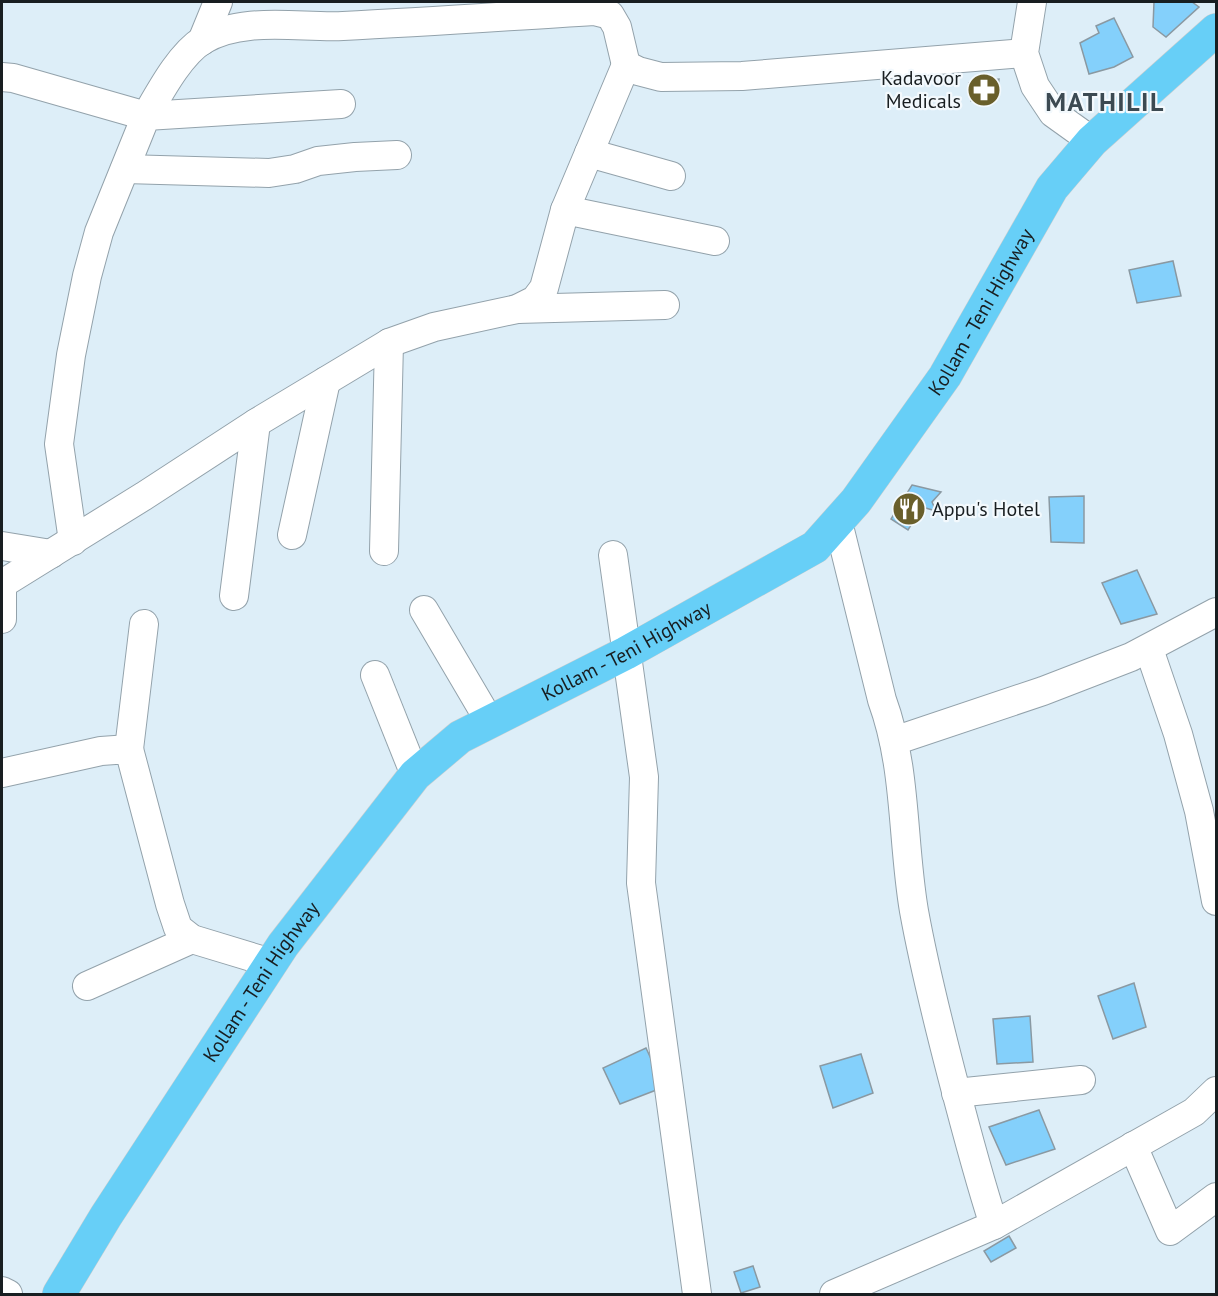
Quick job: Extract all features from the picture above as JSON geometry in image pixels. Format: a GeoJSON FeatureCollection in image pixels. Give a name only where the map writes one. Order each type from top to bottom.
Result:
{"type":"FeatureCollection","features":[{"type":"Feature","properties":{"kind":"main road","name":"Kollam - Teni Highway"},"geometry":{"type":"LineString","coordinates":[[59,1294],[106,1216],[283,945],[415,775],[460,737],[626,652],[815,547],[856,501],[945,376],[1053,188],[1092,141],[1216,30]]}},
{"type":"Feature","properties":{"kind":"street"},"geometry":{"type":"LineString","coordinates":[[202,41],[218,2]]}},
{"type":"Feature","properties":{"kind":"street"},"geometry":{"type":"LineString","coordinates":[[1032,2],[1024,53],[1035,86],[1053,113],[1092,141]]}},
{"type":"Feature","properties":{"kind":"street"},"geometry":{"type":"LineString","coordinates":[[62,548],[59,444],[71,355],[87,276],[99,232],[146,116],[176,68],[202,41],[224,30],[266,26],[340,26],[433,11],[594,11],[611,8],[626,64],[565,210],[544,288],[535,300],[517,309]]}},
{"type":"Feature","properties":{"kind":"street"},"geometry":{"type":"LineString","coordinates":[[626,64],[638,71],[661,77],[742,76],[1024,53]]}},
{"type":"Feature","properties":{"kind":"street"},"geometry":{"type":"LineString","coordinates":[[2,77],[13,78],[146,116],[341,104]]}},
{"type":"Feature","properties":{"kind":"street"},"geometry":{"type":"LineString","coordinates":[[589,153],[671,176]]}},
{"type":"Feature","properties":{"kind":"street"},"geometry":{"type":"LineString","coordinates":[[124,169],[268,173],[295,170],[318,161],[355,156],[397,155]]}},
{"type":"Feature","properties":{"kind":"street"},"geometry":{"type":"LineString","coordinates":[[565,210],[715,241]]}},
{"type":"Feature","properties":{"kind":"street"},"geometry":{"type":"LineString","coordinates":[[2,619],[2,584],[256,423],[389,343],[434,327],[517,309],[665,305]]}},
{"type":"Feature","properties":{"kind":"street"},"geometry":{"type":"LineString","coordinates":[[384,551],[389,343]]}},
{"type":"Feature","properties":{"kind":"street"},"geometry":{"type":"LineString","coordinates":[[292,535],[326,381]]}},
{"type":"Feature","properties":{"kind":"street"},"geometry":{"type":"LineString","coordinates":[[234,596],[256,423]]}},
{"type":"Feature","properties":{"kind":"street"},"geometry":{"type":"LineString","coordinates":[[838,522],[894,741],[914,910],[940,1029],[980,1182],[994,1225]]}},
{"type":"Feature","properties":{"kind":"street"},"geometry":{"type":"LineString","coordinates":[[2,546],[62,548]]}},
{"type":"Feature","properties":{"kind":"street"},"geometry":{"type":"LineString","coordinates":[[613,555],[644,777],[641,882],[697,1294]]}},
{"type":"Feature","properties":{"kind":"street"},"geometry":{"type":"LineString","coordinates":[[424,610],[490,722]]}},
{"type":"Feature","properties":{"kind":"street"},"geometry":{"type":"LineString","coordinates":[[894,741],[1043,691],[1149,649],[1216,612]]}},
{"type":"Feature","properties":{"kind":"street"},"geometry":{"type":"LineString","coordinates":[[144,624],[129,749],[178,928],[192,939],[271,963]]}},
{"type":"Feature","properties":{"kind":"street"},"geometry":{"type":"LineString","coordinates":[[1149,649],[1178,734],[1199,812],[1216,902]]}},
{"type":"Feature","properties":{"kind":"street"},"geometry":{"type":"LineString","coordinates":[[375,675],[415,775]]}},
{"type":"Feature","properties":{"kind":"street"},"geometry":{"type":"LineString","coordinates":[[2,773],[101,751],[129,749]]}},
{"type":"Feature","properties":{"kind":"street"},"geometry":{"type":"LineString","coordinates":[[87,986],[192,939]]}},
{"type":"Feature","properties":{"kind":"street"},"geometry":{"type":"LineString","coordinates":[[956,1093],[1081,1080]]}},
{"type":"Feature","properties":{"kind":"street"},"geometry":{"type":"LineString","coordinates":[[834,1294],[994,1225],[1194,1112],[1216,1091]]}},
{"type":"Feature","properties":{"kind":"street"},"geometry":{"type":"LineString","coordinates":[[1133,1146],[1170,1232],[1216,1197]]}},
{"type":"Feature","properties":{"kind":"street"},"geometry":{"type":"LineString","coordinates":[[2,1290],[8,1294]]}},
{"type":"Feature","properties":{"kind":"building"},"geometry":{"type":"Polygon","coordinates":[[[1154,2],[1192,2],[1199,7],[1166,37],[1153,27],[1154,2]]]}},
{"type":"Feature","properties":{"kind":"building"},"geometry":{"type":"Polygon","coordinates":[[[1114,18],[1133,57],[1114,67],[1089,74],[1080,43],[1099,33],[1096,26],[1114,18]]]}},
{"type":"Feature","properties":{"kind":"building","name":"Kadavoor Medicals"},"geometry":{"type":"Polygon","coordinates":[[[999,79],[997,97],[971,101],[969,83],[999,79]]]}},
{"type":"Feature","properties":{"kind":"building"},"geometry":{"type":"Polygon","coordinates":[[[1173,261],[1181,296],[1137,303],[1129,270],[1173,261]]]}},
{"type":"Feature","properties":{"kind":"building","name":"Appu's Hotel"},"geometry":{"type":"Polygon","coordinates":[[[912,485],[941,492],[932,502],[936,511],[922,507],[908,530],[891,519],[912,485]]]}},
{"type":"Feature","properties":{"kind":"building"},"geometry":{"type":"Polygon","coordinates":[[[1084,496],[1084,543],[1051,542],[1049,497],[1084,496]]]}},
{"type":"Feature","properties":{"kind":"building"},"geometry":{"type":"Polygon","coordinates":[[[1137,570],[1157,614],[1121,624],[1102,583],[1137,570]]]}},
{"type":"Feature","properties":{"kind":"building"},"geometry":{"type":"Polygon","coordinates":[[[1134,983],[1146,1027],[1113,1039],[1098,996],[1134,983]]]}},
{"type":"Feature","properties":{"kind":"building"},"geometry":{"type":"Polygon","coordinates":[[[1030,1016],[1033,1062],[997,1064],[993,1019],[1030,1016]]]}},
{"type":"Feature","properties":{"kind":"building"},"geometry":{"type":"Polygon","coordinates":[[[646,1048],[664,1087],[620,1104],[603,1068],[646,1048]]]}},
{"type":"Feature","properties":{"kind":"building"},"geometry":{"type":"Polygon","coordinates":[[[861,1054],[873,1093],[833,1108],[820,1066],[861,1054]]]}},
{"type":"Feature","properties":{"kind":"building"},"geometry":{"type":"Polygon","coordinates":[[[1039,1110],[1055,1149],[1006,1165],[989,1127],[1039,1110]]]}},
{"type":"Feature","properties":{"kind":"building"},"geometry":{"type":"Polygon","coordinates":[[[1009,1236],[1016,1248],[991,1262],[984,1251],[1009,1236]]]}},
{"type":"Feature","properties":{"kind":"building"},"geometry":{"type":"Polygon","coordinates":[[[753,1266],[760,1287],[741,1293],[734,1272],[753,1266]]]}},
{"type":"Feature","properties":{"kind":"place","name":"Kadavoor Medicals"},"geometry":{"type":"Point","coordinates":[984,90]}},
{"type":"Feature","properties":{"kind":"place","name":"Appu's Hotel"},"geometry":{"type":"Point","coordinates":[909,509]}},
{"type":"Feature","properties":{"kind":"district","name":"MATHILIL"},"geometry":{"type":"Point","coordinates":[1105,101]}}]}
